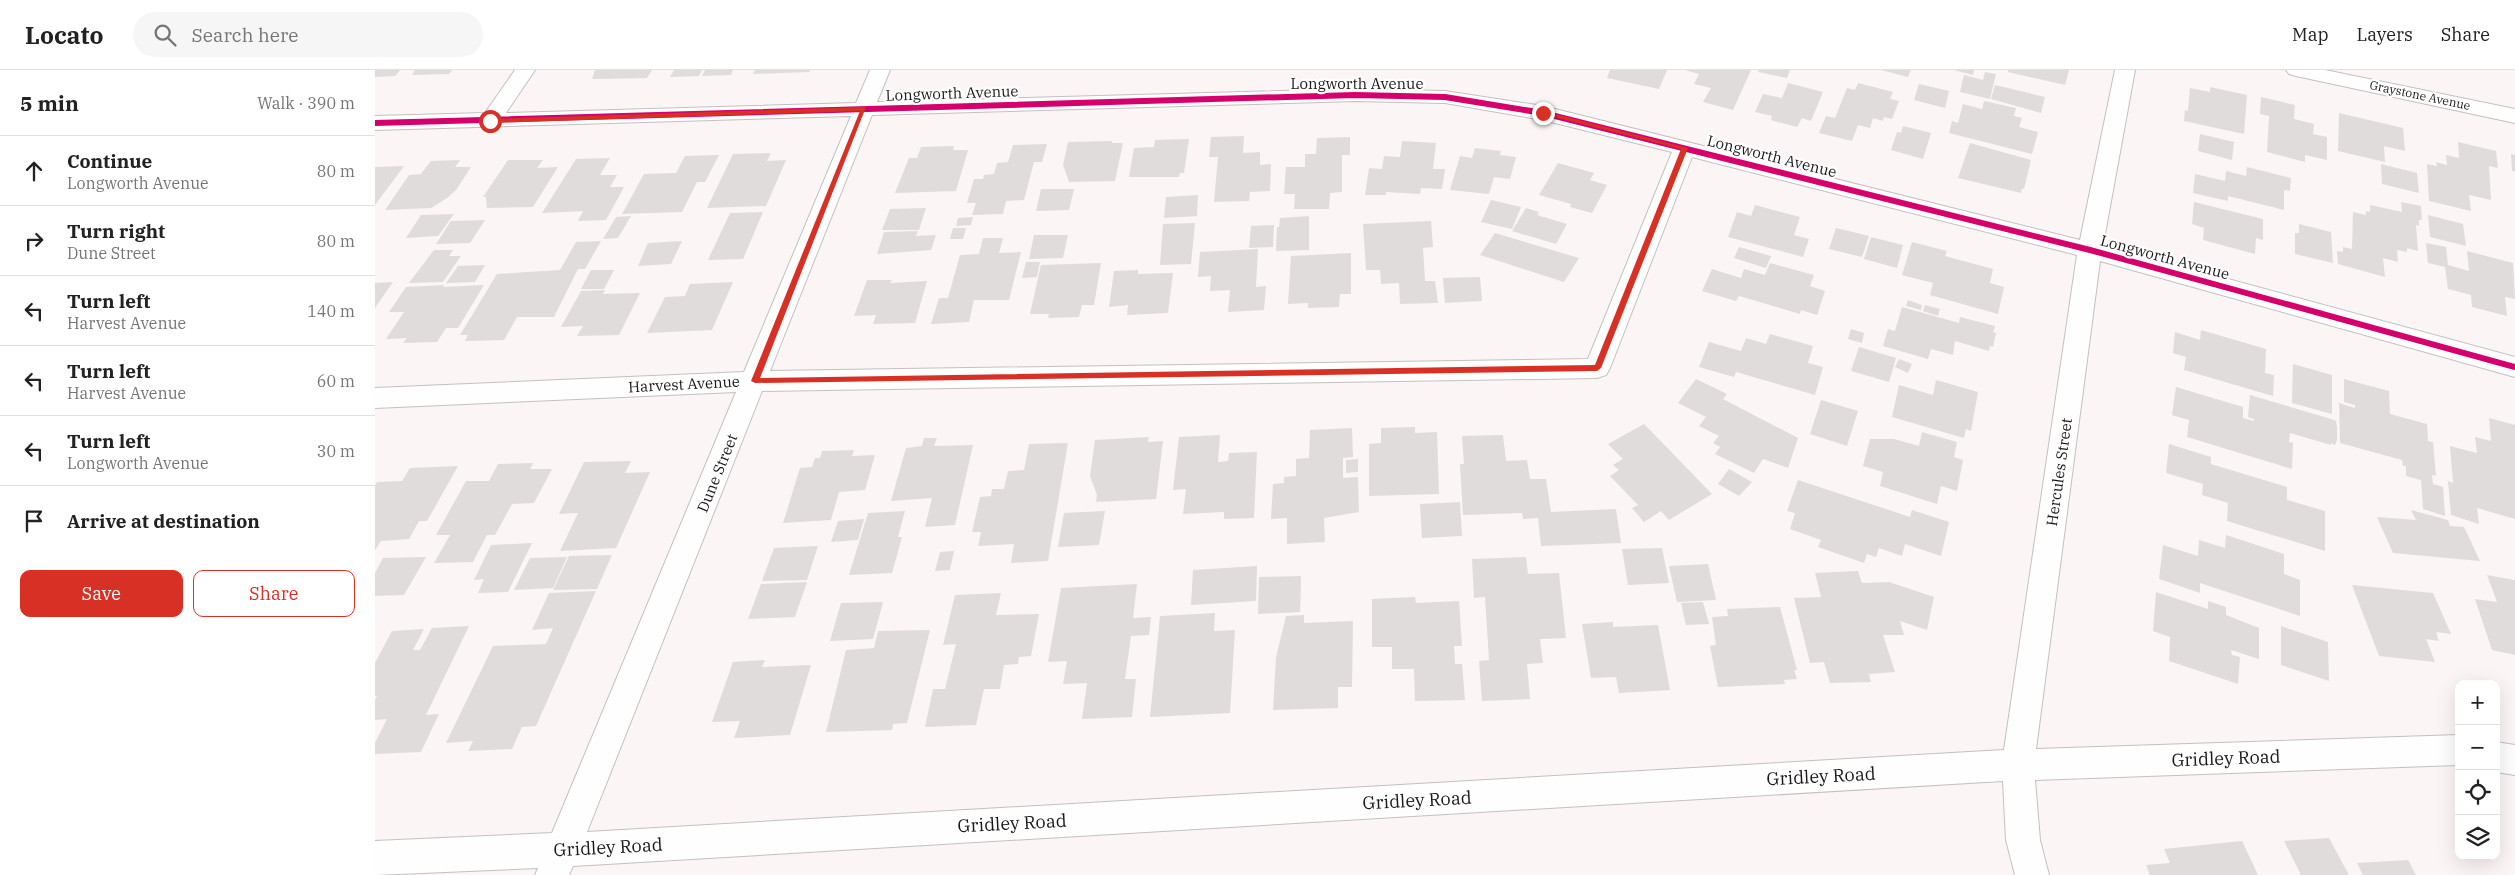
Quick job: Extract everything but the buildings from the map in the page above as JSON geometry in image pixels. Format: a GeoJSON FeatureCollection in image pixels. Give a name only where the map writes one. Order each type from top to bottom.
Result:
{"type":"FeatureCollection","features":[{"type":"Feature","properties":{"kind":"street"},"geometry":{"type":"LineString","coordinates":[[490,121],[525,70]]}},
{"type":"Feature","properties":{"kind":"street","name":"Dune Street"},"geometry":{"type":"LineString","coordinates":[[557,862],[755,381],[880,70]]}},
{"type":"Feature","properties":{"kind":"street","name":"Hercules Street"},"geometry":{"type":"LineString","coordinates":[[2032,875],[2023,840],[2018,765],[2090,250],[2125,70]]}},
{"type":"Feature","properties":{"kind":"street","name":"Graystone Avenue"},"geometry":{"type":"LineString","coordinates":[[2296,70],[2515,116]]}},
{"type":"Feature","properties":{"kind":"street","name":"Longworth Avenue"},"geometry":{"type":"LineString","coordinates":[[375,124],[1355,95],[1445,97],[1543,113],[2090,250],[2515,367]]}},
{"type":"Feature","properties":{"kind":"street","name":"Harvest Avenue"},"geometry":{"type":"LineString","coordinates":[[375,398],[755,381],[1597,368],[1685,148]]}},
{"type":"Feature","properties":{"kind":"street","name":"Gridley Road"},"geometry":{"type":"LineString","coordinates":[[375,858],[557,862],[2018,765],[2455,750]]}},
{"type":"Feature","properties":{"kind":"street"},"geometry":{"type":"LineString","coordinates":[[2500,758],[2515,760]]}},
{"type":"Feature","properties":{"kind":"cycle path"},"geometry":{"type":"LineString","coordinates":[[375,123],[1355,95],[1445,97],[1543,113],[2090,250],[2515,367]]}},
{"type":"Feature","properties":{"kind":"route"},"geometry":{"type":"LineString","coordinates":[[490,121],[864,109],[755,381],[1597,368],[1685,148],[1543,113]]}}]}
